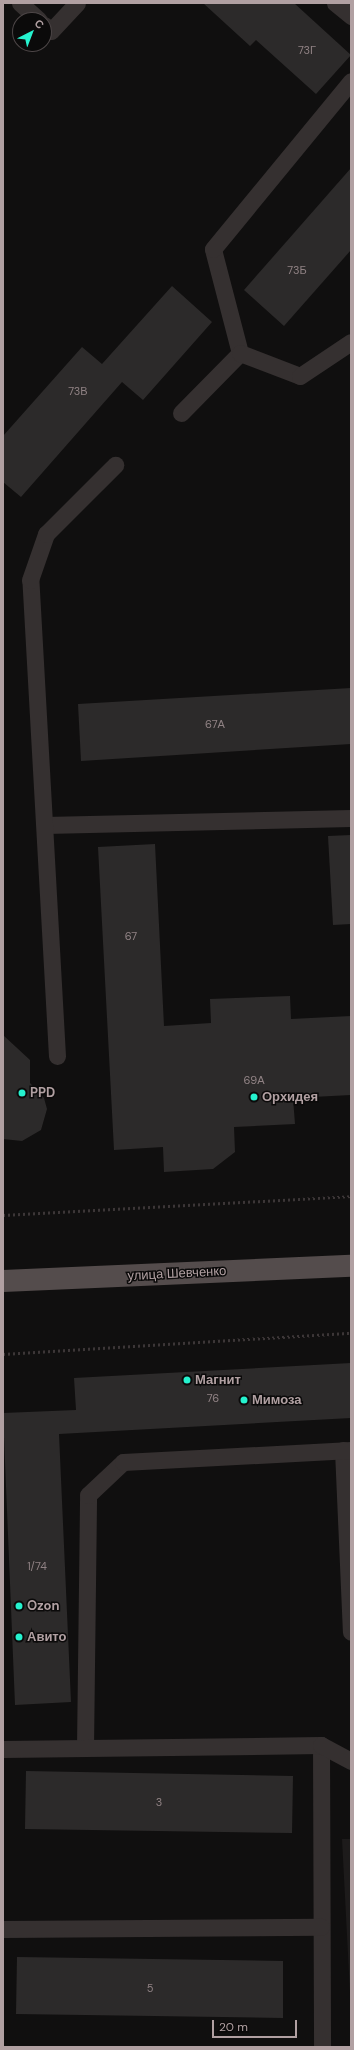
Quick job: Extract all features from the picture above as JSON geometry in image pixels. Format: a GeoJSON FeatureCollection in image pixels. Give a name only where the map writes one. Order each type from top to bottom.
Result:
{"type":"FeatureCollection","features":[{"type":"Feature","properties":{"kind":"main road","name":"улица Шевченко"},"geometry":{"type":"LineString","coordinates":[[3,1281],[351,1266]]}},
{"type":"Feature","properties":{"kind":"lane"},"geometry":{"type":"LineString","coordinates":[[20,3],[30,12]]}},
{"type":"Feature","properties":{"kind":"lane"},"geometry":{"type":"LineString","coordinates":[[52,30],[77,3]]}},
{"type":"Feature","properties":{"kind":"lane"},"geometry":{"type":"LineString","coordinates":[[335,3],[351,16]]}},
{"type":"Feature","properties":{"kind":"lane"},"geometry":{"type":"LineString","coordinates":[[240,353],[214,249],[351,81]]}},
{"type":"Feature","properties":{"kind":"lane"},"geometry":{"type":"LineString","coordinates":[[240,353],[300,376],[351,342]]}},
{"type":"Feature","properties":{"kind":"lane"},"geometry":{"type":"LineString","coordinates":[[181,413],[240,353]]}},
{"type":"Feature","properties":{"kind":"lane"},"geometry":{"type":"LineString","coordinates":[[57,1056],[30,580],[46,534],[115,465]]}},
{"type":"Feature","properties":{"kind":"lane"},"geometry":{"type":"LineString","coordinates":[[45,825],[351,818]]}},
{"type":"Feature","properties":{"kind":"lane"},"geometry":{"type":"LineString","coordinates":[[85,1748],[88,1494],[123,1462],[347,1450],[351,1632]]}},
{"type":"Feature","properties":{"kind":"lane"},"geometry":{"type":"LineString","coordinates":[[321,1745],[322,2047]]}},
{"type":"Feature","properties":{"kind":"lane"},"geometry":{"type":"LineString","coordinates":[[3,1749],[321,1745],[351,1761]]}},
{"type":"Feature","properties":{"kind":"lane"},"geometry":{"type":"LineString","coordinates":[[3,1929],[321,1927]]}},
{"type":"Feature","properties":{"kind":"path"},"geometry":{"type":"LineString","coordinates":[[3,1215],[351,1196]]}},
{"type":"Feature","properties":{"kind":"path"},"geometry":{"type":"LineString","coordinates":[[3,1354],[351,1333]]}},
{"type":"Feature","properties":{"kind":"shaded area"},"geometry":{"type":"Polygon","coordinates":[[[342,1839],[351,1839],[351,2012],[342,1839]]]}},
{"type":"Feature","properties":{"kind":"building"},"geometry":{"type":"Polygon","coordinates":[[[203,3],[294,3],[351,55],[316,94],[256,40],[250,46],[203,3]]]}},
{"type":"Feature","properties":{"kind":"building"},"geometry":{"type":"Polygon","coordinates":[[[351,168],[351,250],[284,326],[244,290],[351,168]]]}},
{"type":"Feature","properties":{"kind":"building"},"geometry":{"type":"Polygon","coordinates":[[[172,286],[212,322],[143,400],[122,382],[21,497],[3,482],[3,436],[82,347],[102,364],[172,286]]]}},
{"type":"Feature","properties":{"kind":"building"},"geometry":{"type":"Polygon","coordinates":[[[351,688],[351,744],[81,761],[78,704],[351,688]]]}},
{"type":"Feature","properties":{"kind":"building"},"geometry":{"type":"Polygon","coordinates":[[[351,835],[351,924],[333,925],[328,836],[351,835]]]}},
{"type":"Feature","properties":{"kind":"building"},"geometry":{"type":"Polygon","coordinates":[[[155,844],[164,1026],[211,1023],[210,999],[290,996],[291,1019],[351,1016],[351,1095],[293,1098],[295,1124],[234,1127],[235,1152],[213,1169],[164,1172],[163,1147],[114,1150],[98,847],[155,844]]]}},
{"type":"Feature","properties":{"kind":"building","name":"PPD"},"geometry":{"type":"Polygon","coordinates":[[[3,1035],[30,1060],[30,1083],[44,1098],[47,1109],[41,1130],[22,1141],[3,1139],[3,1035]]]}},
{"type":"Feature","properties":{"kind":"building"},"geometry":{"type":"Polygon","coordinates":[[[351,1363],[351,1418],[59,1434],[71,1702],[15,1705],[3,1413],[76,1410],[74,1378],[351,1363]]]}},
{"type":"Feature","properties":{"kind":"building"},"geometry":{"type":"Polygon","coordinates":[[[26,1771],[293,1776],[292,1833],[25,1829],[26,1771]]]}},
{"type":"Feature","properties":{"kind":"building"},"geometry":{"type":"Polygon","coordinates":[[[17,1957],[283,1961],[283,2018],[16,2014],[17,1957]]]}},
{"type":"Feature","properties":{"kind":"place","name":"PPD"},"geometry":{"type":"Point","coordinates":[22,1093]}},
{"type":"Feature","properties":{"kind":"place","name":"Орхидея"},"geometry":{"type":"Point","coordinates":[254,1097]}},
{"type":"Feature","properties":{"kind":"place","name":"Магнит"},"geometry":{"type":"Point","coordinates":[187,1380]}},
{"type":"Feature","properties":{"kind":"place","name":"Мимоза"},"geometry":{"type":"Point","coordinates":[244,1400]}},
{"type":"Feature","properties":{"kind":"place","name":"Ozon"},"geometry":{"type":"Point","coordinates":[19,1606]}},
{"type":"Feature","properties":{"kind":"place","name":"Авито"},"geometry":{"type":"Point","coordinates":[19,1637]}}]}
